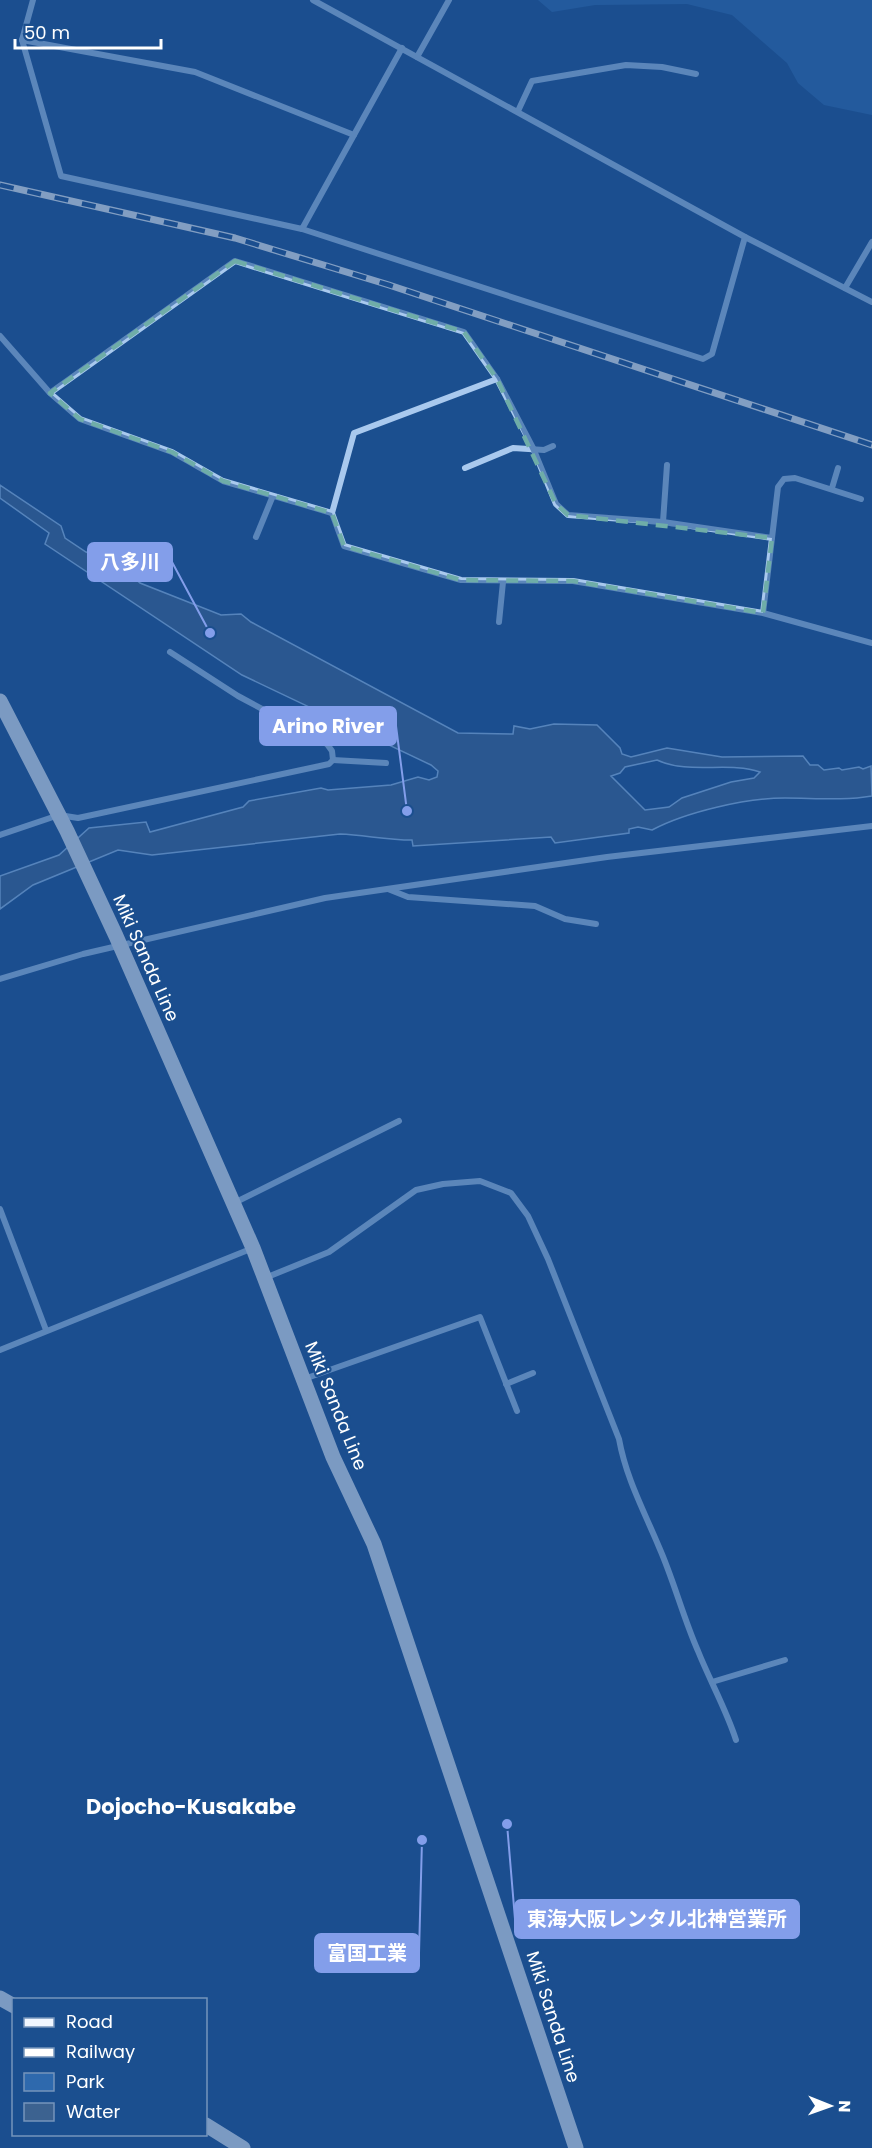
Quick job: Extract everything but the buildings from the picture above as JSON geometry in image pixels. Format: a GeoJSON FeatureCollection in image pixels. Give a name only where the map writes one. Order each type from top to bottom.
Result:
{"type":"FeatureCollection","features":[{"type":"Feature","properties":{"kind":"main road","name":"Miki Sanda Line"},"geometry":{"type":"LineString","coordinates":[[0,701],[67,831],[254,1248],[333,1457],[374,1544],[576,2148]]}},
{"type":"Feature","properties":{"kind":"main road"},"geometry":{"type":"LineString","coordinates":[[207,2127],[243,2148]]}},
{"type":"Feature","properties":{"kind":"street"},"geometry":{"type":"LineString","coordinates":[[33,0],[22,40],[61,176],[302,229],[703,359],[712,354],[745,237]]}},
{"type":"Feature","properties":{"kind":"street"},"geometry":{"type":"LineString","coordinates":[[314,0],[745,237],[872,302]]}},
{"type":"Feature","properties":{"kind":"street"},"geometry":{"type":"LineString","coordinates":[[417,57],[449,0]]}},
{"type":"Feature","properties":{"kind":"street"},"geometry":{"type":"LineString","coordinates":[[22,40],[195,72],[354,135]]}},
{"type":"Feature","properties":{"kind":"street"},"geometry":{"type":"LineString","coordinates":[[302,229],[402,48]]}},
{"type":"Feature","properties":{"kind":"street"},"geometry":{"type":"LineString","coordinates":[[518,111],[532,81],[626,65],[662,67],[696,74]]}},
{"type":"Feature","properties":{"kind":"street"},"geometry":{"type":"LineString","coordinates":[[846,288],[872,242]]}},
{"type":"Feature","properties":{"kind":"street"},"geometry":{"type":"LineString","coordinates":[[50,393],[235,261],[464,332],[497,379],[532,448],[556,504],[568,515],[663,522],[772,538]]}},
{"type":"Feature","properties":{"kind":"street"},"geometry":{"type":"LineString","coordinates":[[0,336],[50,393],[80,419],[172,452],[223,481],[272,498],[332,513]]}},
{"type":"Feature","properties":{"kind":"street"},"geometry":{"type":"LineString","coordinates":[[497,379],[354,433],[332,513],[344,546],[461,580],[573,582],[763,613],[872,643]]}},
{"type":"Feature","properties":{"kind":"street"},"geometry":{"type":"LineString","coordinates":[[465,468],[513,448],[544,450],[553,446]]}},
{"type":"Feature","properties":{"kind":"street"},"geometry":{"type":"LineString","coordinates":[[663,522],[667,465]]}},
{"type":"Feature","properties":{"kind":"street"},"geometry":{"type":"LineString","coordinates":[[832,488],[837,468]]}},
{"type":"Feature","properties":{"kind":"street"},"geometry":{"type":"LineString","coordinates":[[763,613],[778,487],[784,479],[795,478],[861,499]]}},
{"type":"Feature","properties":{"kind":"street"},"geometry":{"type":"LineString","coordinates":[[256,537],[272,498]]}},
{"type":"Feature","properties":{"kind":"street"},"geometry":{"type":"LineString","coordinates":[[499,622],[503,582]]}},
{"type":"Feature","properties":{"kind":"street"},"geometry":{"type":"LineString","coordinates":[[170,652],[238,696],[327,744],[332,751],[333,760]]}},
{"type":"Feature","properties":{"kind":"street"},"geometry":{"type":"LineString","coordinates":[[0,835],[58,815],[78,818],[329,764],[333,760],[386,764]]}},
{"type":"Feature","properties":{"kind":"street"},"geometry":{"type":"LineString","coordinates":[[0,979],[118,942],[325,898],[607,857],[872,826]]}},
{"type":"Feature","properties":{"kind":"street"},"geometry":{"type":"LineString","coordinates":[[387,889],[408,897],[535,906],[565,919],[596,924]]}},
{"type":"Feature","properties":{"kind":"street"},"geometry":{"type":"LineString","coordinates":[[234,1203],[399,1121]]}},
{"type":"Feature","properties":{"kind":"street"},"geometry":{"type":"LineString","coordinates":[[265,1278],[328,1252],[416,1190],[443,1184],[480,1181],[512,1193],[528,1216],[548,1259],[619,1439],[622,1460],[642,1513],[669,1570],[698,1652],[727,1712],[736,1740]]}},
{"type":"Feature","properties":{"kind":"street"},"geometry":{"type":"LineString","coordinates":[[0,1209],[46,1330]]}},
{"type":"Feature","properties":{"kind":"street"},"geometry":{"type":"LineString","coordinates":[[0,1350],[254,1248]]}},
{"type":"Feature","properties":{"kind":"street"},"geometry":{"type":"LineString","coordinates":[[303,1379],[480,1317],[517,1411]]}},
{"type":"Feature","properties":{"kind":"street"},"geometry":{"type":"LineString","coordinates":[[506,1384],[533,1373]]}},
{"type":"Feature","properties":{"kind":"street"},"geometry":{"type":"LineString","coordinates":[[712,1682],[785,1660]]}},
{"type":"Feature","properties":{"kind":"highlighted area"},"geometry":{"type":"Polygon","coordinates":[[[235,261],[464,332],[497,379],[556,504],[568,515],[772,538],[763,613],[573,581],[461,580],[344,546],[332,513],[223,481],[172,452],[80,419],[50,393],[235,261]]]}},
{"type":"Feature","properties":{"kind":"green space"},"geometry":{"type":"Polygon","coordinates":[[[538,0],[872,0],[872,115],[824,105],[798,83],[787,63],[732,15],[687,4],[595,5],[552,12],[538,0]]]}},
{"type":"Feature","properties":{"kind":"water"},"geometry":{"type":"Polygon","coordinates":[[[0,485],[61,526],[65,538],[86,552],[117,562],[140,583],[221,615],[241,614],[251,622],[458,733],[513,734],[514,726],[530,729],[554,724],[597,725],[620,748],[622,754],[631,757],[667,748],[722,757],[803,756],[810,765],[818,765],[824,770],[859,767],[863,769],[871,766],[872,796],[839,799],[753,800],[682,817],[652,830],[638,827],[629,829],[629,833],[555,843],[551,837],[413,846],[412,840],[340,834],[152,855],[118,850],[33,885],[0,909],[0,876],[59,855],[89,828],[146,822],[150,832],[243,807],[249,801],[321,788],[328,790],[391,785],[418,777],[429,780],[437,777],[438,771],[431,765],[242,675],[45,544],[49,533],[0,498],[0,485]],[[657,760],[625,767],[620,773],[611,776],[645,810],[669,807],[682,798],[731,782],[754,778],[760,772],[748,769],[682,767],[657,760]]]}},
{"type":"Feature","properties":{"kind":"railway"},"geometry":{"type":"LineString","coordinates":[[0,185],[235,238],[389,285],[872,445]]}},
{"type":"Feature","properties":{"kind":"place","name":"八多川"},"geometry":{"type":"Point","coordinates":[210,633]}},
{"type":"Feature","properties":{"kind":"place","name":"Arino River"},"geometry":{"type":"Point","coordinates":[407,811]}},
{"type":"Feature","properties":{"kind":"place","name":"東海大阪レンタル北神営業所"},"geometry":{"type":"Point","coordinates":[507,1824]}},
{"type":"Feature","properties":{"kind":"place","name":"富国工業"},"geometry":{"type":"Point","coordinates":[422,1840]}},
{"type":"Feature","properties":{"kind":"district","name":"Dojocho-Kusakabe"},"geometry":{"type":"Point","coordinates":[191,1807]}}]}
